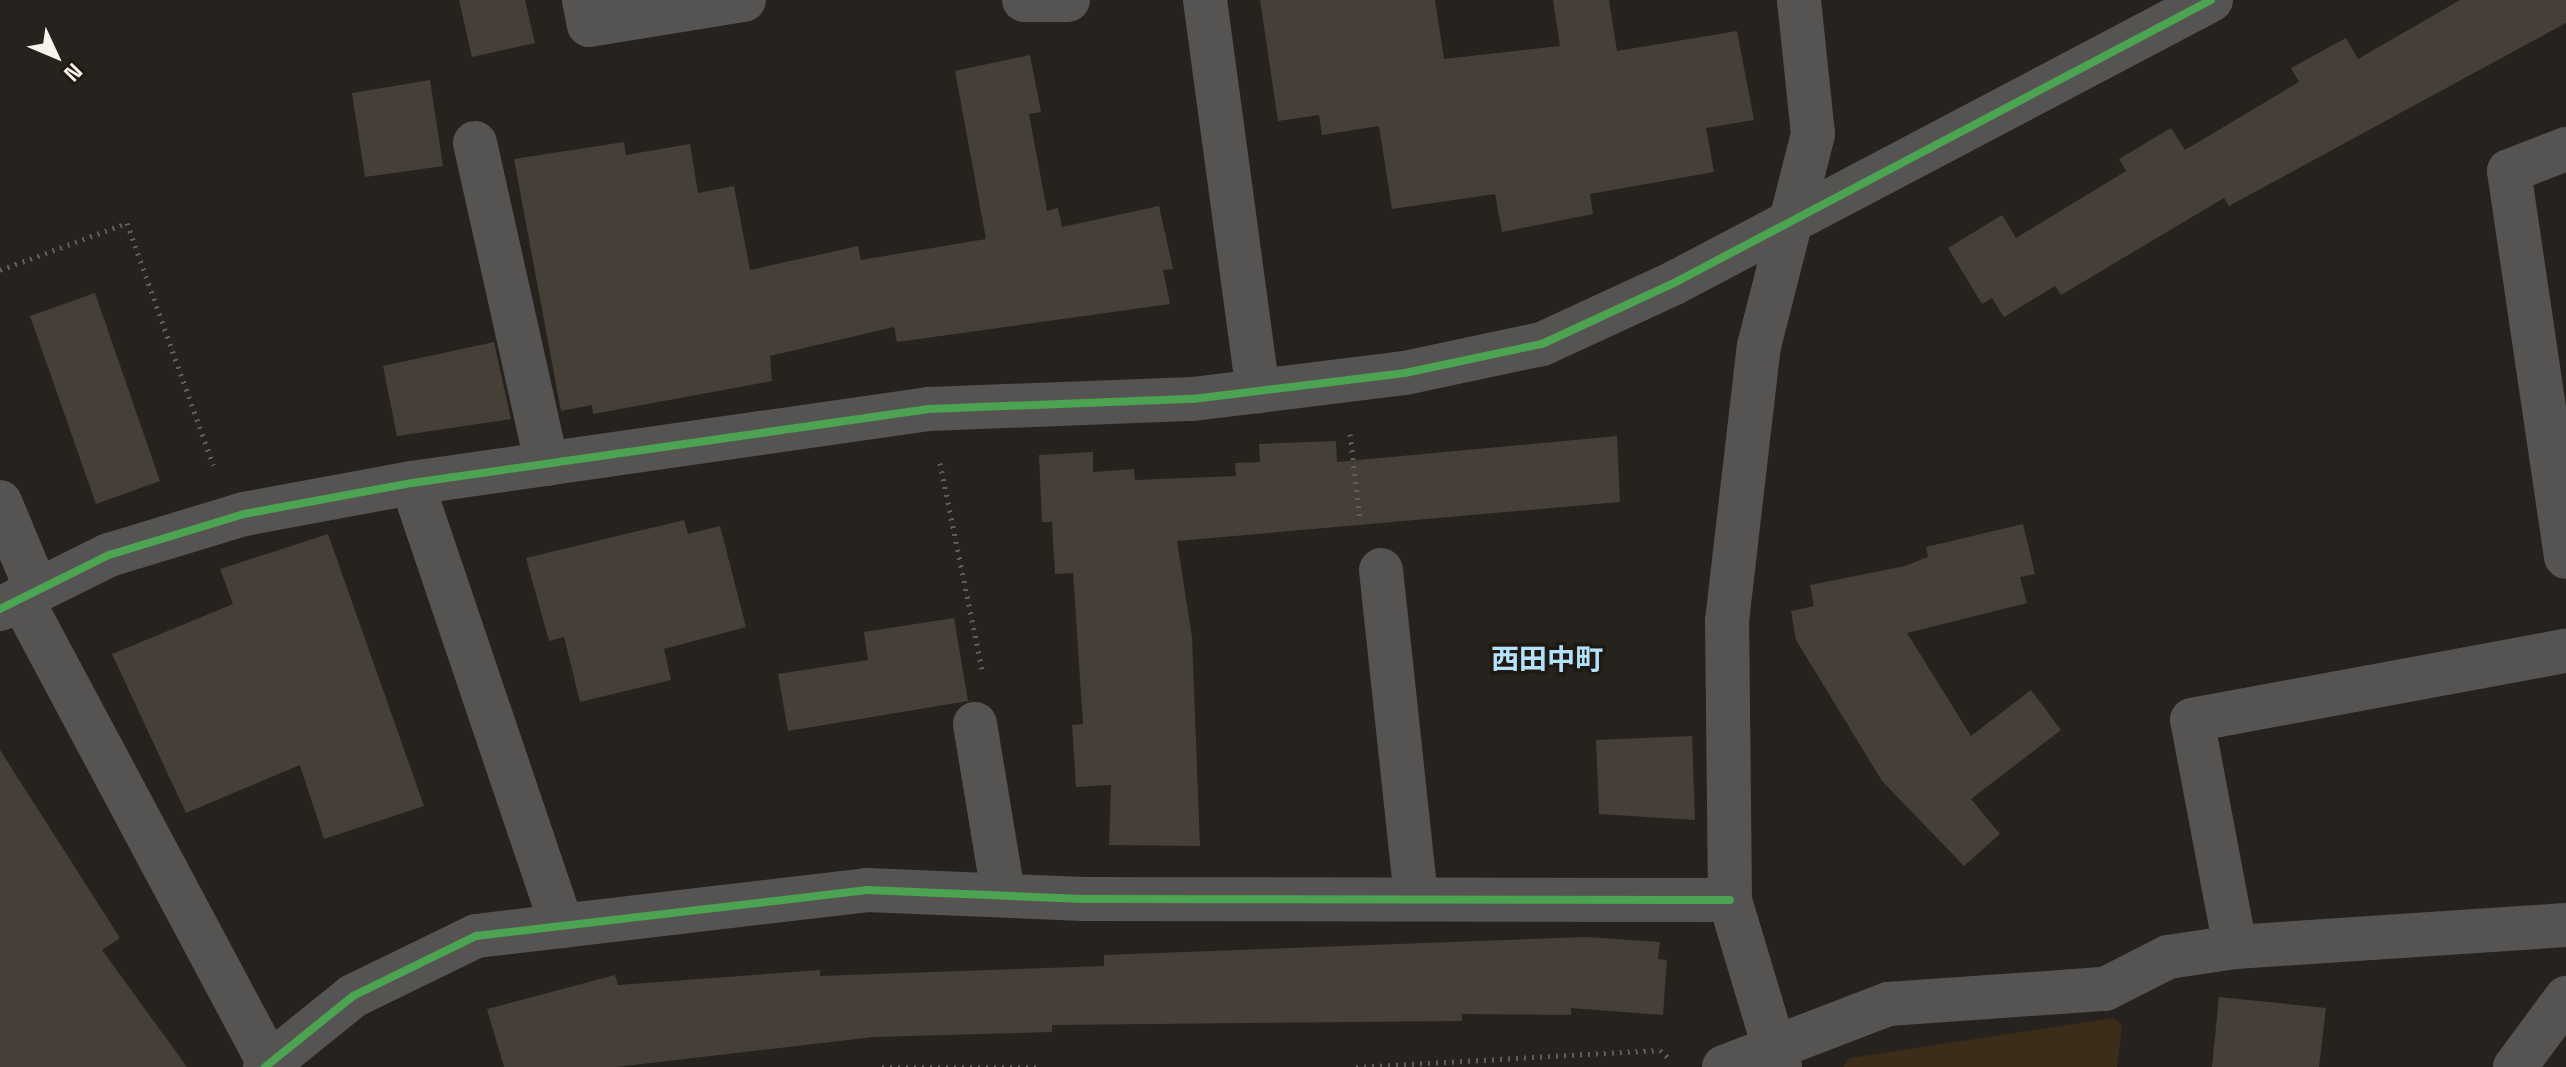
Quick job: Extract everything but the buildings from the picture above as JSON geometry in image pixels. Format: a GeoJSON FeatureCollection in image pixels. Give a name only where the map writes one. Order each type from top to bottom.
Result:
{"type":"FeatureCollection","features":[{"type":"Feature","properties":{"kind":"street"},"geometry":{"type":"LineString","coordinates":[[584,0],[589,25],[744,0]]}},
{"type":"Feature","properties":{"kind":"street"},"geometry":{"type":"LineString","coordinates":[[1024,0],[1068,0]]}},
{"type":"Feature","properties":{"kind":"street"},"geometry":{"type":"LineString","coordinates":[[1205,0],[1258,391]]}},
{"type":"Feature","properties":{"kind":"street"},"geometry":{"type":"LineString","coordinates":[[1777,1056],[1730,900],[1727,621],[1759,346],[1813,134],[1799,0]]}},
{"type":"Feature","properties":{"kind":"street"},"geometry":{"type":"LineString","coordinates":[[19,599],[109,555],[232,519],[412,483],[929,409],[1258,391],[1405,373],[1542,344],[1792,219],[2211,0]]}},
{"type":"Feature","properties":{"kind":"street"},"geometry":{"type":"LineString","coordinates":[[475,143],[547,464]]}},
{"type":"Feature","properties":{"kind":"street"},"geometry":{"type":"LineString","coordinates":[[2566,149],[2509,171],[2566,557]]}},
{"type":"Feature","properties":{"kind":"street"},"geometry":{"type":"LineString","coordinates":[[412,483],[562,926]]}},
{"type":"Feature","properties":{"kind":"street"},"geometry":{"type":"LineString","coordinates":[[0,502],[19,599],[267,1065],[353,996],[476,936],[867,890],[1416,899],[1730,900]]}},
{"type":"Feature","properties":{"kind":"street"},"geometry":{"type":"LineString","coordinates":[[1381,570],[1416,899]]}},
{"type":"Feature","properties":{"kind":"street"},"geometry":{"type":"LineString","coordinates":[[2235,947],[2192,720],[2566,651]]}},
{"type":"Feature","properties":{"kind":"street"},"geometry":{"type":"LineString","coordinates":[[975,724],[1003,893]]}},
{"type":"Feature","properties":{"kind":"street"},"geometry":{"type":"LineString","coordinates":[[1724,1067],[1777,1056],[1888,1004],[2105,989],[2168,957],[2235,947],[2566,925]]}},
{"type":"Feature","properties":{"kind":"street"},"geometry":{"type":"LineString","coordinates":[[2515,1067],[2564,1003]]}},
{"type":"Feature","properties":{"kind":"path"},"geometry":{"type":"LineString","coordinates":[[0,270],[127,223],[232,519]]}},
{"type":"Feature","properties":{"kind":"path"},"geometry":{"type":"LineString","coordinates":[[929,409],[992,720],[975,724]]}},
{"type":"Feature","properties":{"kind":"path"},"geometry":{"type":"LineString","coordinates":[[1356,1067],[1660,1050],[1679,1067]]}},
{"type":"Feature","properties":{"kind":"path"},"geometry":{"type":"LineString","coordinates":[[882,1067],[1039,1067]]}},
{"type":"Feature","properties":{"kind":"shaded area"},"geometry":{"type":"Polygon","coordinates":[[[2114,1018],[2122,1026],[2117,1067],[1843,1067],[1850,1058],[2114,1018]]]}},
{"type":"Feature","properties":{"kind":"cycle path"},"geometry":{"type":"LineString","coordinates":[[0,609],[109,555],[244,514],[412,483],[929,409],[1193,399],[1405,373],[1542,344],[1674,283],[2211,0]]}},
{"type":"Feature","properties":{"kind":"cycle path"},"geometry":{"type":"LineString","coordinates":[[265,1067],[353,996],[476,936],[867,890],[1084,899],[1730,900]]}},
{"type":"Feature","properties":{"kind":"district","name":"西田中町"},"geometry":{"type":"Point","coordinates":[1547,659]}}]}
